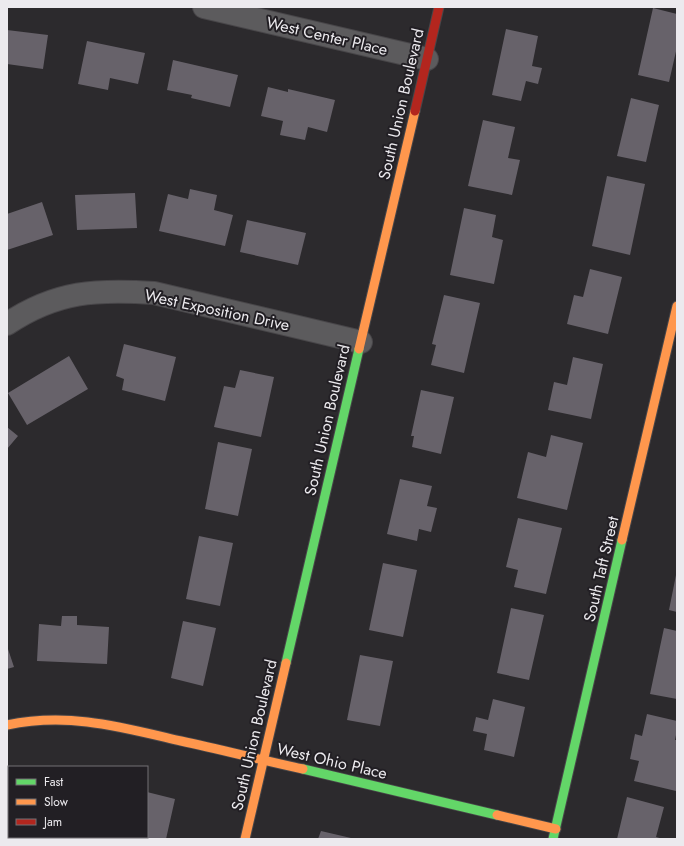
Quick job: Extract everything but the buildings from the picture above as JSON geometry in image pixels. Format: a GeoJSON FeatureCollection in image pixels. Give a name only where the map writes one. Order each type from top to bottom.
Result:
{"type":"FeatureCollection","features":[{"type":"Feature","properties":{"kind":"street","name":"West Center Place"},"geometry":{"type":"LineString","coordinates":[[204,7],[427,59]]}},
{"type":"Feature","properties":{"kind":"street","name":"South Union Boulevard"},"geometry":{"type":"LineString","coordinates":[[245,839],[439,7]]}},
{"type":"Feature","properties":{"kind":"street","name":"West Exposition Drive"},"geometry":{"type":"LineString","coordinates":[[7,324],[39,306],[65,297],[90,292],[121,291],[154,294],[361,342]]}},
{"type":"Feature","properties":{"kind":"street","name":"South Taft Street"},"geometry":{"type":"LineString","coordinates":[[553,839],[677,306]]}},
{"type":"Feature","properties":{"kind":"street","name":"West Ohio Place"},"geometry":{"type":"LineString","coordinates":[[7,725],[47,719],[77,719],[110,724],[556,829]]}},
{"type":"Feature","properties":{"kind":"traffic: fast"},"geometry":{"type":"LineString","coordinates":[[286,663],[359,349]]}},
{"type":"Feature","properties":{"kind":"traffic: fast"},"geometry":{"type":"LineString","coordinates":[[553,839],[622,540]]}},
{"type":"Feature","properties":{"kind":"traffic: fast"},"geometry":{"type":"LineString","coordinates":[[303,769],[497,815]]}},
{"type":"Feature","properties":{"kind":"traffic: slow"},"geometry":{"type":"LineString","coordinates":[[359,349],[415,111]]}},
{"type":"Feature","properties":{"kind":"traffic: slow"},"geometry":{"type":"LineString","coordinates":[[622,540],[677,306]]}},
{"type":"Feature","properties":{"kind":"traffic: slow"},"geometry":{"type":"LineString","coordinates":[[245,839],[286,663]]}},
{"type":"Feature","properties":{"kind":"traffic: slow"},"geometry":{"type":"LineString","coordinates":[[7,725],[30,721],[52,720],[116,726],[303,769]]}},
{"type":"Feature","properties":{"kind":"traffic: slow"},"geometry":{"type":"LineString","coordinates":[[497,815],[556,829]]}},
{"type":"Feature","properties":{"kind":"traffic: jam"},"geometry":{"type":"LineString","coordinates":[[415,111],[439,7]]}}]}
